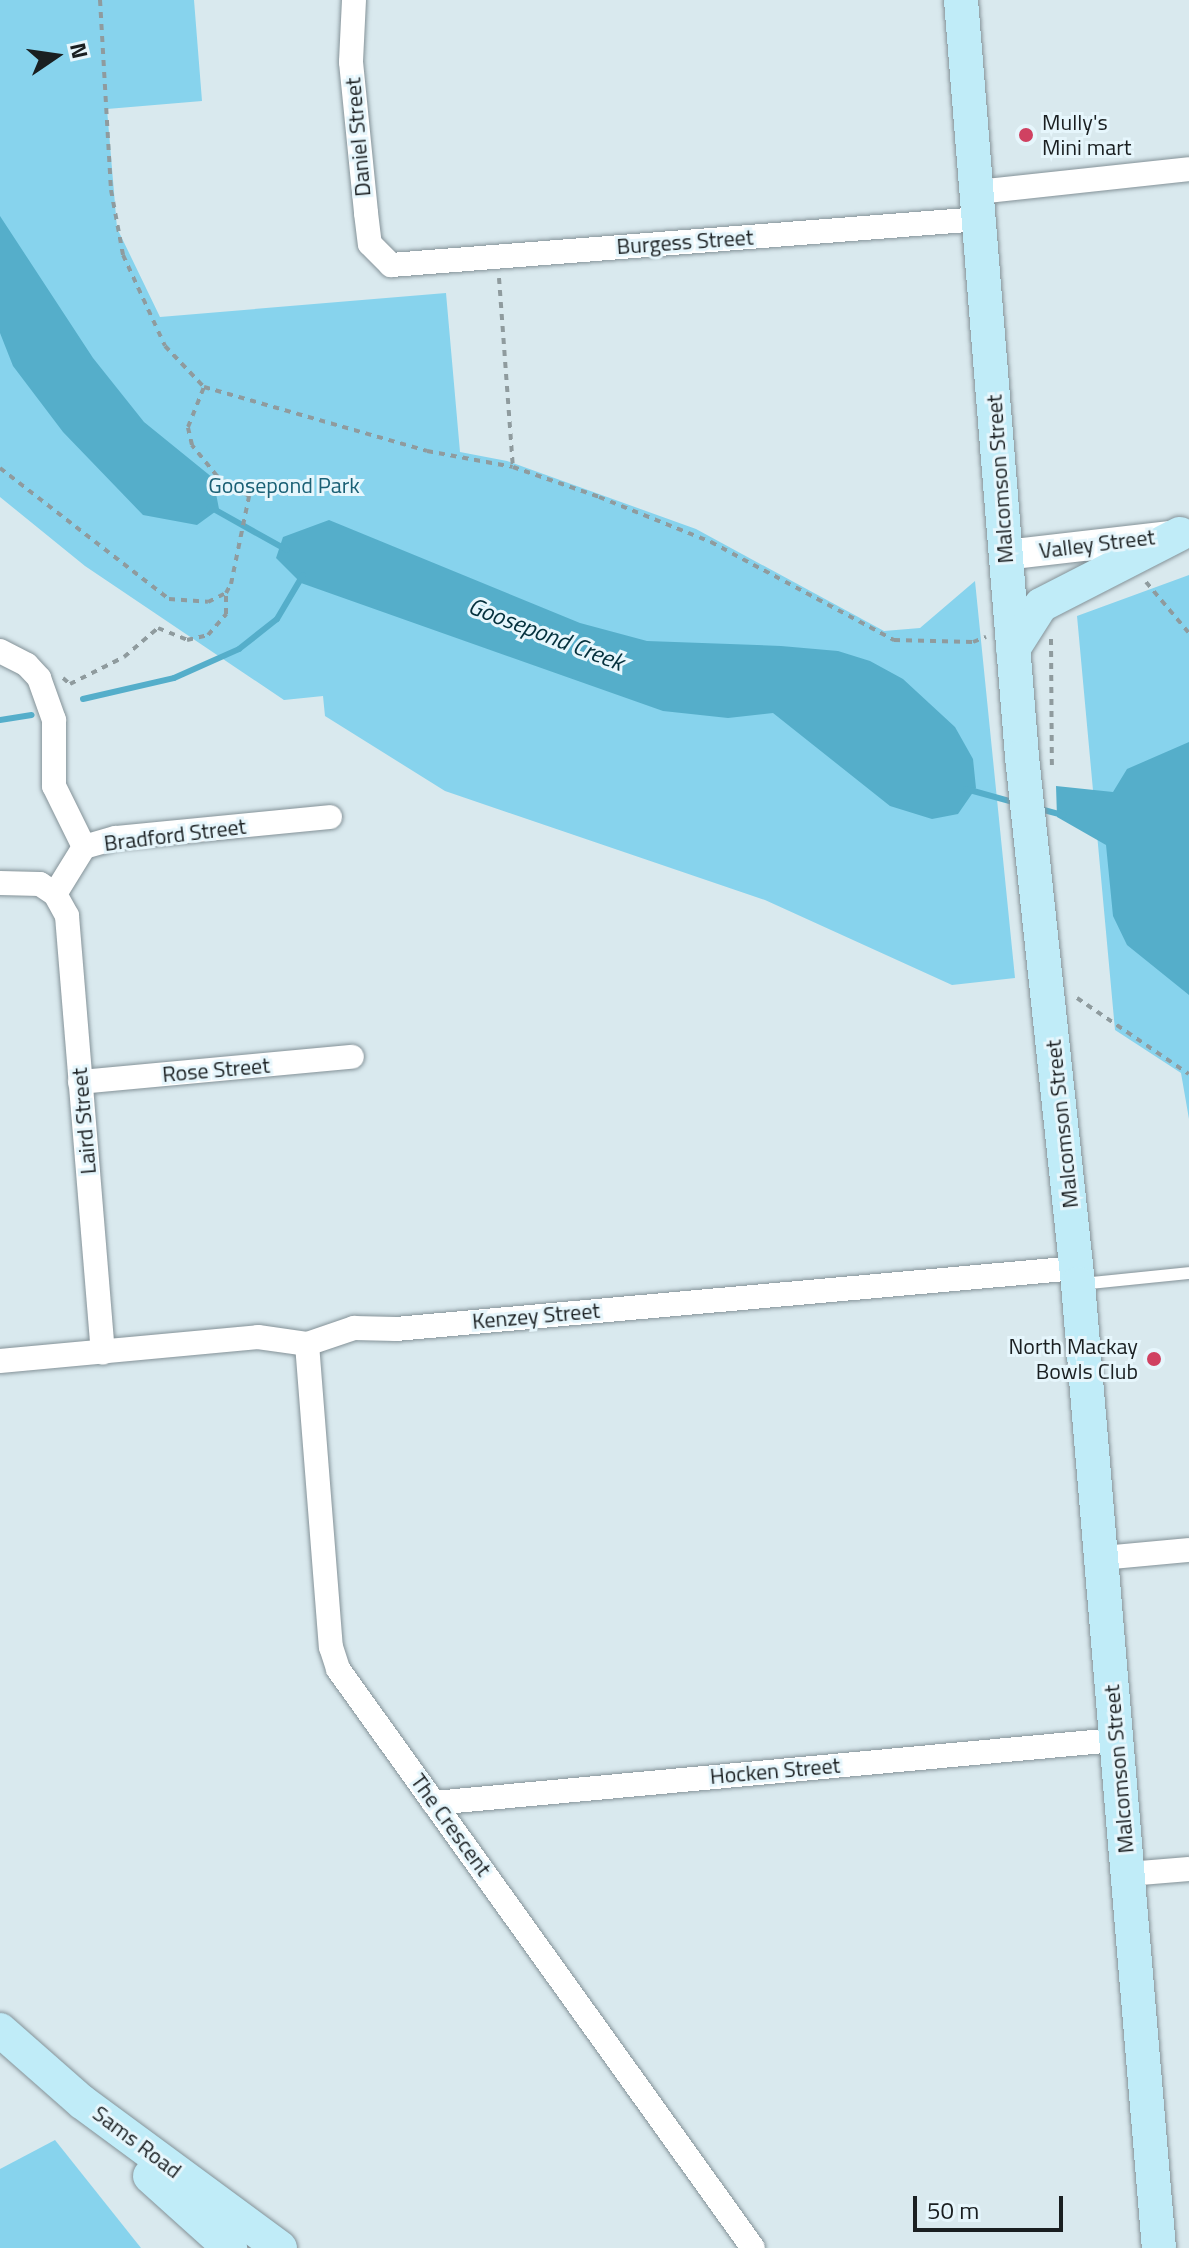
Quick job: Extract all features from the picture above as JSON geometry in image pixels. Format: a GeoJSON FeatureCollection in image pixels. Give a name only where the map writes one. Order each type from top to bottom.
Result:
{"type":"FeatureCollection","features":[{"type":"Feature","properties":{"kind":"main road","name":"Malcomson Street"},"geometry":{"type":"LineString","coordinates":[[961,0],[1006,555],[1002,639],[1022,757],[1078,1276],[1159,2248]]}},
{"type":"Feature","properties":{"kind":"main road"},"geometry":{"type":"LineString","coordinates":[[1002,639],[1041,605],[1185,534]]}},
{"type":"Feature","properties":{"kind":"main road","name":"Sams Road"},"geometry":{"type":"LineString","coordinates":[[0,2031],[230,2248]]}},
{"type":"Feature","properties":{"kind":"main road","name":"Sams Road"},"geometry":{"type":"LineString","coordinates":[[0,2031],[82,2102],[280,2248]]}},
{"type":"Feature","properties":{"kind":"street","name":"Daniel Street"},"geometry":{"type":"LineString","coordinates":[[354,0],[351,62],[370,244],[391,265]]}},
{"type":"Feature","properties":{"kind":"street","name":"Burgess Street"},"geometry":{"type":"LineString","coordinates":[[391,265],[979,205],[1189,169]]}},
{"type":"Feature","properties":{"kind":"street","name":"Valley Street"},"geometry":{"type":"LineString","coordinates":[[1006,555],[1185,534]]}},
{"type":"Feature","properties":{"kind":"street"},"geometry":{"type":"LineString","coordinates":[[0,651],[39,678],[54,720],[54,786],[84,847]]}},
{"type":"Feature","properties":{"kind":"street","name":"Bradford Street"},"geometry":{"type":"LineString","coordinates":[[55,894],[84,847],[147,834],[330,817]]}},
{"type":"Feature","properties":{"kind":"street"},"geometry":{"type":"LineString","coordinates":[[0,883],[40,884],[55,894]]}},
{"type":"Feature","properties":{"kind":"street","name":"Laird Street"},"geometry":{"type":"LineString","coordinates":[[55,894],[67,916],[103,1353]]}},
{"type":"Feature","properties":{"kind":"street","name":"Rose Street"},"geometry":{"type":"LineString","coordinates":[[80,1082],[352,1057]]}},
{"type":"Feature","properties":{"kind":"street","name":"Kenzey Street"},"geometry":{"type":"LineString","coordinates":[[0,1361],[258,1337],[307,1344],[354,1328],[396,1329],[1078,1276]]}},
{"type":"Feature","properties":{"kind":"street","name":"The Crescent"},"geometry":{"type":"LineString","coordinates":[[307,1344],[331,1647],[338,1669],[753,2248]]}},
{"type":"Feature","properties":{"kind":"street"},"geometry":{"type":"LineString","coordinates":[[1102,1558],[1189,1550]]}},
{"type":"Feature","properties":{"kind":"street","name":"Hocken Street"},"geometry":{"type":"LineString","coordinates":[[434,1803],[1115,1740]]}},
{"type":"Feature","properties":{"kind":"street"},"geometry":{"type":"LineString","coordinates":[[1128,1874],[1189,1869]]}},
{"type":"Feature","properties":{"kind":"lane"},"geometry":{"type":"LineString","coordinates":[[1078,1276],[1189,1273]]}},
{"type":"Feature","properties":{"kind":"path"},"geometry":{"type":"LineString","coordinates":[[100,0],[111,190],[123,255],[165,346],[204,387],[427,451],[513,467],[711,542],[894,640],[973,642],[1002,639]]}},
{"type":"Feature","properties":{"kind":"path"},"geometry":{"type":"LineString","coordinates":[[498,256],[513,467]]}},
{"type":"Feature","properties":{"kind":"path"},"geometry":{"type":"LineString","coordinates":[[57,672],[70,684],[124,657],[158,628],[187,640],[208,635],[226,614],[226,593],[249,496],[217,476],[192,445],[188,427],[204,387]]}},
{"type":"Feature","properties":{"kind":"path"},"geometry":{"type":"LineString","coordinates":[[0,468],[169,599],[195,603],[226,593]]}},
{"type":"Feature","properties":{"kind":"path"},"geometry":{"type":"LineString","coordinates":[[1138,573],[1189,633]]}},
{"type":"Feature","properties":{"kind":"path"},"geometry":{"type":"LineString","coordinates":[[1051,628],[1052,772]]}},
{"type":"Feature","properties":{"kind":"path"},"geometry":{"type":"LineString","coordinates":[[1075,984],[1077,1001],[1189,1074]]}},
{"type":"Feature","properties":{"kind":"green space","name":"Goosepond Park"},"geometry":{"type":"Polygon","coordinates":[[[0,0],[194,0],[202,101],[107,109],[117,228],[160,317],[446,293],[460,452],[507,461],[696,529],[884,631],[920,628],[975,581],[1015,978],[952,985],[765,900],[445,791],[325,716],[323,696],[284,700],[85,566],[0,497],[0,0]]]}},
{"type":"Feature","properties":{"kind":"green space"},"geometry":{"type":"Polygon","coordinates":[[[1189,575],[1189,1119],[1181,1073],[1115,1030],[1077,616],[1189,575]]]}},
{"type":"Feature","properties":{"kind":"green space"},"geometry":{"type":"Polygon","coordinates":[[[55,2140],[141,2248],[0,2248],[0,2169],[55,2140]]]}},
{"type":"Feature","properties":{"kind":"water"},"geometry":{"type":"Polygon","coordinates":[[[0,216],[93,358],[144,422],[213,478],[219,509],[197,525],[143,515],[63,432],[13,366],[0,333],[0,216]]]}},
{"type":"Feature","properties":{"kind":"water"},"geometry":{"type":"Polygon","coordinates":[[[329,520],[580,623],[647,641],[838,651],[870,661],[903,679],[955,727],[973,759],[976,788],[958,814],[932,819],[890,806],[773,713],[728,718],[663,711],[301,583],[276,558],[283,537],[329,520]]]}},
{"type":"Feature","properties":{"kind":"water"},"geometry":{"type":"Polygon","coordinates":[[[1189,742],[1189,995],[1127,945],[1113,916],[1106,845],[1057,817],[1056,786],[1113,792],[1127,769],[1189,742]]]}},
{"type":"Feature","properties":{"kind":"waterway","name":"Goosepond Creek"},"geometry":{"type":"LineString","coordinates":[[210,507],[287,550]]}},
{"type":"Feature","properties":{"kind":"waterway"},"geometry":{"type":"LineString","coordinates":[[83,699],[174,678],[239,649],[277,619],[303,575]]}},
{"type":"Feature","properties":{"kind":"waterway"},"geometry":{"type":"LineString","coordinates":[[0,720],[32,715]]}},
{"type":"Feature","properties":{"kind":"waterway","name":"Goosepond Creek"},"geometry":{"type":"LineString","coordinates":[[966,789],[1017,803]]}},
{"type":"Feature","properties":{"kind":"waterway","name":"Goosepond Creek"},"geometry":{"type":"LineString","coordinates":[[1040,809],[1063,815]]}},
{"type":"Feature","properties":{"kind":"place","name":"Mully's Mini mart"},"geometry":{"type":"Point","coordinates":[1026,135]}},
{"type":"Feature","properties":{"kind":"place","name":"North Mackay Bowls Club"},"geometry":{"type":"Point","coordinates":[1154,1359]}}]}
